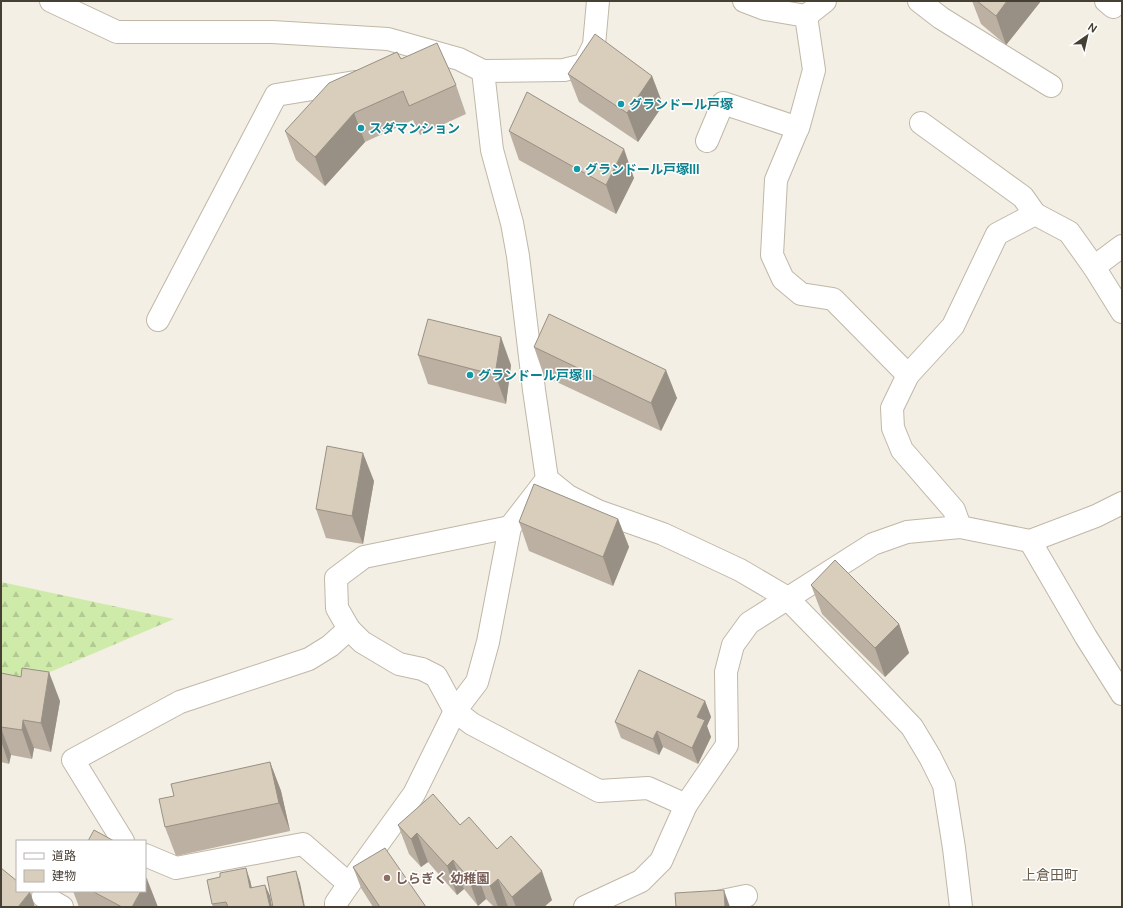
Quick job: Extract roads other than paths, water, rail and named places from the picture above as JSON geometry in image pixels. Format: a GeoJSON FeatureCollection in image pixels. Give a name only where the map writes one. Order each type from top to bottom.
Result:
{"type":"FeatureCollection","features":[{"type":"Feature","properties":{"kind":"street"},"geometry":{"type":"LineString","coordinates":[[51,1],[117,32],[280,33],[388,39],[459,59],[482,71],[564,70],[584,65],[594,45],[598,1]]}},
{"type":"Feature","properties":{"kind":"street"},"geometry":{"type":"LineString","coordinates":[[744,1],[765,9],[806,16],[825,1]]}},
{"type":"Feature","properties":{"kind":"street"},"geometry":{"type":"LineString","coordinates":[[919,1],[941,18],[1051,86]]}},
{"type":"Feature","properties":{"kind":"street"},"geometry":{"type":"LineString","coordinates":[[806,16],[814,70],[798,128],[776,180],[772,255],[783,279],[801,294],[833,299],[908,375]]}},
{"type":"Feature","properties":{"kind":"street"},"geometry":{"type":"LineString","coordinates":[[405,68],[433,52]]}},
{"type":"Feature","properties":{"kind":"street"},"geometry":{"type":"LineString","coordinates":[[482,71],[492,150],[512,223],[518,256],[534,390],[547,479],[568,496],[598,511],[663,534],[740,570],[786,598],[912,727],[930,757],[944,785],[954,848],[961,907]]}},
{"type":"Feature","properties":{"kind":"street"},"geometry":{"type":"LineString","coordinates":[[158,320],[276,95],[376,78]]}},
{"type":"Feature","properties":{"kind":"street"},"geometry":{"type":"LineString","coordinates":[[707,141],[723,104],[798,128]]}},
{"type":"Feature","properties":{"kind":"street"},"geometry":{"type":"LineString","coordinates":[[921,123],[1023,197],[1035,214],[1068,232],[1094,267],[1122,312]]}},
{"type":"Feature","properties":{"kind":"street"},"geometry":{"type":"LineString","coordinates":[[960,527],[954,510],[902,450],[893,428],[892,408],[908,375],[953,326],[997,234],[1035,214]]}},
{"type":"Feature","properties":{"kind":"street"},"geometry":{"type":"LineString","coordinates":[[1094,267],[1122,246]]}},
{"type":"Feature","properties":{"kind":"street"},"geometry":{"type":"LineString","coordinates":[[336,907],[336,903],[349,884],[414,794],[455,711],[477,682],[488,642],[510,527],[547,479]]}},
{"type":"Feature","properties":{"kind":"street"},"geometry":{"type":"LineString","coordinates":[[585,907],[641,881],[661,861],[686,805],[727,745],[726,672],[733,645],[749,623],[786,598],[873,544],[907,532],[960,527],[1030,541],[1096,516],[1122,503]]}},
{"type":"Feature","properties":{"kind":"street"},"geometry":{"type":"LineString","coordinates":[[510,527],[364,557],[336,578],[337,608],[349,629],[362,642],[399,664],[422,669],[436,676],[455,711],[472,724],[599,791],[648,788],[686,805]]}},
{"type":"Feature","properties":{"kind":"street"},"geometry":{"type":"LineString","coordinates":[[1030,541],[1114,667],[1122,694]]}},
{"type":"Feature","properties":{"kind":"street"},"geometry":{"type":"LineString","coordinates":[[114,838],[73,760],[180,702],[309,658],[330,646],[349,629]]}},
{"type":"Feature","properties":{"kind":"street"},"geometry":{"type":"LineString","coordinates":[[146,855],[176,868],[303,844],[349,884]]}},
{"type":"Feature","properties":{"kind":"street"},"geometry":{"type":"LineString","coordinates":[[68,907],[75,892]]}},
{"type":"Feature","properties":{"kind":"street"},"geometry":{"type":"LineString","coordinates":[[43,896],[62,907]]}},
{"type":"Feature","properties":{"kind":"street"},"geometry":{"type":"LineString","coordinates":[[693,907],[746,896]]}},
{"type":"Feature","properties":{"kind":"place","name":"グランドール戸塚"},"geometry":{"type":"Point","coordinates":[621,104]}},
{"type":"Feature","properties":{"kind":"place","name":"スダマンション"},"geometry":{"type":"Point","coordinates":[361,128]}},
{"type":"Feature","properties":{"kind":"place","name":"グランドール戸塚III"},"geometry":{"type":"Point","coordinates":[577,169]}},
{"type":"Feature","properties":{"kind":"place","name":"グランドール戸塚 II"},"geometry":{"type":"Point","coordinates":[470,375]}},
{"type":"Feature","properties":{"kind":"place","name":"しらぎく 幼稚園"},"geometry":{"type":"Point","coordinates":[387,878]}},
{"type":"Feature","properties":{"kind":"district","name":"上倉田町"},"geometry":{"type":"Point","coordinates":[1050,875]}}]}
